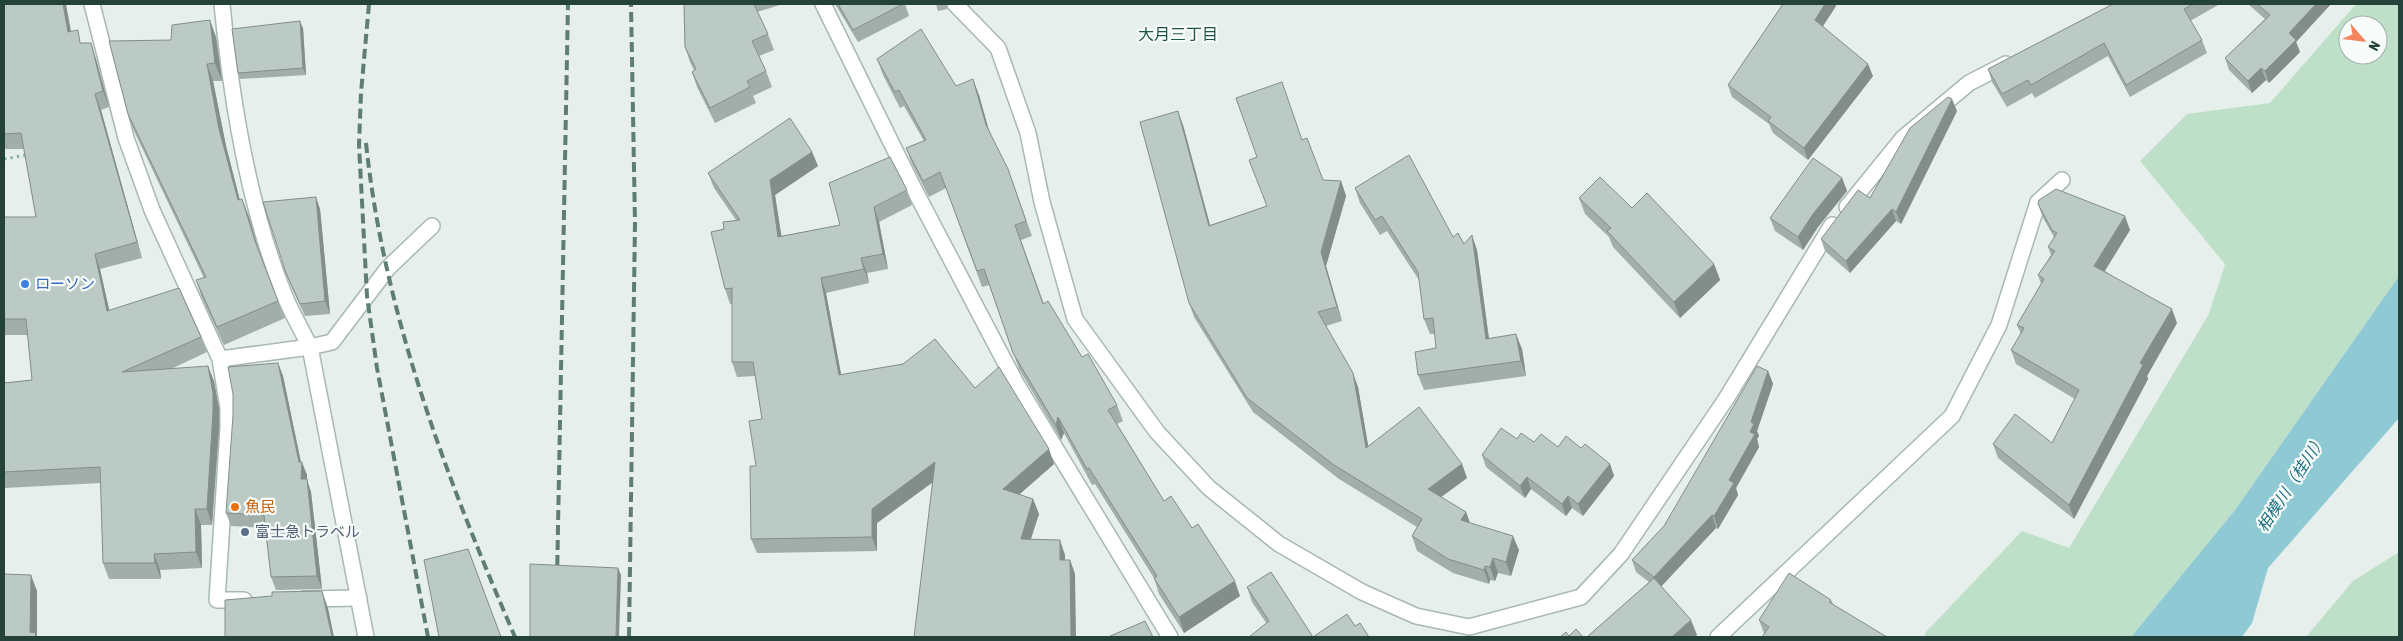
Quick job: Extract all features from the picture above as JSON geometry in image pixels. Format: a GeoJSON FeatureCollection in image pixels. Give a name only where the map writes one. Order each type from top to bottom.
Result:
{"type":"FeatureCollection","features":[{"type":"Feature","properties":{"kind":"street"},"geometry":{"type":"LineString","coordinates":[[92,4],[126,138],[152,210],[220,359],[228,408],[228,428],[217,600],[256,600]]}},
{"type":"Feature","properties":{"kind":"street"},"geometry":{"type":"LineString","coordinates":[[222,4],[228,64],[257,214],[282,290],[310,347],[366,637]]}},
{"type":"Feature","properties":{"kind":"street"},"geometry":{"type":"LineString","coordinates":[[822,4],[912,187],[1017,385],[1170,637]]}},
{"type":"Feature","properties":{"kind":"street"},"geometry":{"type":"LineString","coordinates":[[956,4],[998,48],[1028,133],[1042,202],[1076,319],[1157,432],[1209,488],[1279,544],[1362,592],[1416,616],[1469,626],[1581,597],[1621,554],[1726,400],[1831,226],[1903,138],[1969,82],[2020,56]]}},
{"type":"Feature","properties":{"kind":"street"},"geometry":{"type":"LineString","coordinates":[[1718,637],[1952,416],[1999,325],[2038,202],[2062,180]]}},
{"type":"Feature","properties":{"kind":"street"},"geometry":{"type":"LineString","coordinates":[[220,359],[310,347],[332,342],[388,268],[432,226]]}},
{"type":"Feature","properties":{"kind":"street"},"geometry":{"type":"LineString","coordinates":[[285,599],[359,598]]}},
{"type":"Feature","properties":{"kind":"path"},"geometry":{"type":"LineString","coordinates":[[4,158],[32,154]]}},
{"type":"Feature","properties":{"kind":"green space"},"geometry":{"type":"Polygon","coordinates":[[[2356,4],[2399,4],[2399,276],[2235,510],[2131,637],[1924,637],[1926,632],[2022,531],[2069,548],[2209,314],[2225,264],[2140,161],[2187,114],[2270,103],[2338,25],[2338,65],[2388,65],[2388,15],[2346,15],[2356,4]]]}},
{"type":"Feature","properties":{"kind":"green space"},"geometry":{"type":"Polygon","coordinates":[[[2399,552],[2399,637],[2306,637],[2353,581],[2399,552]]]}},
{"type":"Feature","properties":{"kind":"water","name":"相模川（桂川）"},"geometry":{"type":"Polygon","coordinates":[[[2399,276],[2399,418],[2268,568],[2252,623],[2242,637],[2131,637],[2235,510],[2399,276]]]}},
{"type":"Feature","properties":{"kind":"building"},"geometry":{"type":"Polygon","coordinates":[[[4,4],[63,4],[68,32],[78,30],[80,43],[91,43],[103,91],[95,94],[137,242],[95,254],[107,311],[179,288],[201,337],[122,372],[208,366],[213,393],[213,412],[207,509],[195,509],[196,552],[154,554],[155,563],[103,563],[100,467],[4,472],[4,383],[32,380],[26,319],[4,319],[4,217],[36,217],[21,133],[4,134],[4,4]]]}},
{"type":"Feature","properties":{"kind":"building"},"geometry":{"type":"Polygon","coordinates":[[[684,4],[754,4],[768,34],[752,41],[766,71],[747,81],[750,87],[710,108],[692,72],[696,69],[685,47],[684,4]]]}},
{"type":"Feature","properties":{"kind":"building"},"geometry":{"type":"Polygon","coordinates":[[[838,4],[903,4],[853,30],[838,4]]]}},
{"type":"Feature","properties":{"kind":"building"},"geometry":{"type":"Polygon","coordinates":[[[1783,4],[1825,4],[1815,20],[1868,64],[1804,148],[1768,121],[1771,117],[1728,85],[1783,4]]]}},
{"type":"Feature","properties":{"kind":"building"},"geometry":{"type":"Polygon","coordinates":[[[2113,4],[2193,4],[2184,9],[2202,40],[2126,85],[2104,43],[2031,85],[2028,80],[2002,94],[1988,69],[2113,4]]]}},
{"type":"Feature","properties":{"kind":"building"},"geometry":{"type":"Polygon","coordinates":[[[2257,4],[2316,4],[2289,33],[2296,40],[2265,71],[2261,68],[2248,81],[2225,58],[2270,15],[2257,4]]]}},
{"type":"Feature","properties":{"kind":"building"},"geometry":{"type":"Polygon","coordinates":[[[210,20],[215,63],[207,64],[219,129],[238,200],[242,199],[255,241],[278,301],[217,327],[196,280],[206,277],[128,114],[109,41],[171,40],[172,25],[210,20]]]}},
{"type":"Feature","properties":{"kind":"building"},"geometry":{"type":"Polygon","coordinates":[[[300,21],[303,68],[238,73],[232,29],[300,21]]]}},
{"type":"Feature","properties":{"kind":"building"},"geometry":{"type":"Polygon","coordinates":[[[921,29],[956,86],[973,79],[986,125],[1008,169],[1026,221],[1015,225],[1043,304],[1048,301],[1082,357],[1088,354],[1117,405],[1108,410],[1164,501],[1171,496],[1192,528],[1198,524],[1235,581],[1179,617],[1154,578],[1157,576],[1089,468],[1087,469],[1058,417],[1056,425],[1013,353],[984,269],[977,271],[940,172],[923,181],[906,148],[926,140],[899,90],[895,92],[877,59],[921,29]]]}},
{"type":"Feature","properties":{"kind":"building"},"geometry":{"type":"Polygon","coordinates":[[[1282,82],[1302,140],[1307,138],[1323,180],[1341,181],[1321,252],[1337,307],[1318,312],[1353,373],[1366,448],[1419,407],[1462,464],[1428,489],[1466,512],[1461,520],[1513,536],[1506,562],[1493,558],[1490,567],[1485,566],[1484,570],[1448,559],[1412,536],[1422,519],[1334,465],[1247,398],[1189,303],[1140,122],[1178,111],[1209,226],[1267,206],[1249,160],[1257,157],[1236,98],[1282,82]]]}},
{"type":"Feature","properties":{"kind":"building"},"geometry":{"type":"Polygon","coordinates":[[[1948,97],[1952,99],[1896,212],[1892,209],[1846,261],[1821,239],[1858,190],[1870,198],[1910,128],[1948,97]]]}},
{"type":"Feature","properties":{"kind":"building"},"geometry":{"type":"Polygon","coordinates":[[[790,118],[812,152],[770,180],[778,237],[840,225],[829,183],[890,157],[907,190],[874,207],[883,254],[861,258],[864,269],[821,278],[839,375],[903,364],[935,339],[975,388],[999,367],[1049,449],[1003,489],[1033,499],[1021,539],[1060,540],[1060,560],[1070,560],[1071,637],[914,637],[935,462],[872,509],[872,537],[751,539],[750,466],[756,466],[749,421],[762,419],[753,362],[732,362],[732,288],[725,289],[711,232],[724,229],[723,222],[740,220],[708,173],[790,118]]]}},
{"type":"Feature","properties":{"kind":"building"},"geometry":{"type":"Polygon","coordinates":[[[1409,155],[1453,237],[1458,233],[1464,244],[1472,235],[1486,339],[1516,334],[1521,361],[1418,375],[1415,352],[1436,348],[1433,318],[1424,319],[1418,272],[1382,216],[1375,220],[1355,188],[1409,155]]]}},
{"type":"Feature","properties":{"kind":"building"},"geometry":{"type":"Polygon","coordinates":[[[1813,158],[1842,178],[1813,214],[1798,237],[1770,218],[1813,158]]]}},
{"type":"Feature","properties":{"kind":"building"},"geometry":{"type":"Polygon","coordinates":[[[1600,177],[1632,208],[1647,193],[1714,264],[1674,302],[1607,231],[1611,228],[1579,198],[1600,177]]]}},
{"type":"Feature","properties":{"kind":"building"},"geometry":{"type":"Polygon","coordinates":[[[2056,189],[2125,216],[2094,266],[2172,309],[2140,363],[2143,365],[2069,505],[1993,444],[2015,414],[2052,443],[2079,390],[2011,350],[2024,328],[2017,325],[2044,279],[2038,275],[2055,251],[2048,247],[2057,233],[2052,230],[2038,204],[2039,200],[2056,189]]]}},
{"type":"Feature","properties":{"kind":"building"},"geometry":{"type":"Polygon","coordinates":[[[316,197],[325,301],[300,304],[286,273],[263,202],[316,197]]]}},
{"type":"Feature","properties":{"kind":"building"},"geometry":{"type":"Polygon","coordinates":[[[278,363],[299,462],[302,462],[301,479],[307,479],[317,576],[271,577],[264,515],[226,513],[233,415],[233,394],[228,367],[278,363]]]}},
{"type":"Feature","properties":{"kind":"building"},"geometry":{"type":"Polygon","coordinates":[[[1757,366],[1768,371],[1751,422],[1754,424],[1750,432],[1755,434],[1729,480],[1734,483],[1714,516],[1712,515],[1654,577],[1632,560],[1664,526],[1757,366]]]}},
{"type":"Feature","properties":{"kind":"building"},"geometry":{"type":"Polygon","coordinates":[[[1501,428],[1517,439],[1521,433],[1534,442],[1541,434],[1558,447],[1566,436],[1581,448],[1585,444],[1610,464],[1578,504],[1568,496],[1562,504],[1527,477],[1520,486],[1482,455],[1501,428]]]}},
{"type":"Feature","properties":{"kind":"building"},"geometry":{"type":"Polygon","coordinates":[[[468,549],[501,637],[439,637],[424,560],[468,549]]]}},
{"type":"Feature","properties":{"kind":"building"},"geometry":{"type":"Polygon","coordinates":[[[530,564],[618,568],[616,637],[530,637],[530,564]]]}},
{"type":"Feature","properties":{"kind":"building"},"geometry":{"type":"Polygon","coordinates":[[[1271,572],[1313,637],[1249,637],[1269,621],[1247,587],[1271,572]]]}},
{"type":"Feature","properties":{"kind":"building"},"geometry":{"type":"Polygon","coordinates":[[[1789,573],[1831,600],[1829,602],[1887,637],[1762,637],[1769,627],[1759,620],[1789,573]]]}},
{"type":"Feature","properties":{"kind":"building"},"geometry":{"type":"Polygon","coordinates":[[[4,574],[31,575],[30,632],[36,633],[35,637],[4,637],[4,574]]]}},
{"type":"Feature","properties":{"kind":"building"},"geometry":{"type":"Polygon","coordinates":[[[1654,578],[1691,620],[1672,637],[1587,637],[1654,578]]]}},
{"type":"Feature","properties":{"kind":"building"},"geometry":{"type":"Polygon","coordinates":[[[322,591],[332,637],[225,637],[225,600],[272,596],[272,592],[322,591]]]}},
{"type":"Feature","properties":{"kind":"building"},"geometry":{"type":"Polygon","coordinates":[[[1347,614],[1355,626],[1360,623],[1369,637],[1313,637],[1347,614]]]}},
{"type":"Feature","properties":{"kind":"building"},"geometry":{"type":"Polygon","coordinates":[[[1145,621],[1153,637],[1108,637],[1145,621]]]}},
{"type":"Feature","properties":{"kind":"building"},"geometry":{"type":"Polygon","coordinates":[[[1576,629],[1583,637],[1560,637],[1566,632],[1569,636],[1576,629]]]}},
{"type":"Feature","properties":{"kind":"railway"},"geometry":{"type":"LineString","coordinates":[[369,4],[361,93],[359,145],[367,296],[377,368],[428,637]]}},
{"type":"Feature","properties":{"kind":"railway"},"geometry":{"type":"LineString","coordinates":[[557,580],[568,4]]}},
{"type":"Feature","properties":{"kind":"railway"},"geometry":{"type":"LineString","coordinates":[[629,637],[635,223],[631,4]]}},
{"type":"Feature","properties":{"kind":"railway"},"geometry":{"type":"LineString","coordinates":[[366,143],[387,271],[403,333],[443,457],[515,637]]}},
{"type":"Feature","properties":{"kind":"place","name":"ローソン"},"geometry":{"type":"Point","coordinates":[25,284]}},
{"type":"Feature","properties":{"kind":"place","name":"魚民"},"geometry":{"type":"Point","coordinates":[235,507]}},
{"type":"Feature","properties":{"kind":"place","name":"富士急トラベル"},"geometry":{"type":"Point","coordinates":[245,532]}},
{"type":"Feature","properties":{"kind":"district","name":"大月三丁目"},"geometry":{"type":"Point","coordinates":[1178,34]}}]}
